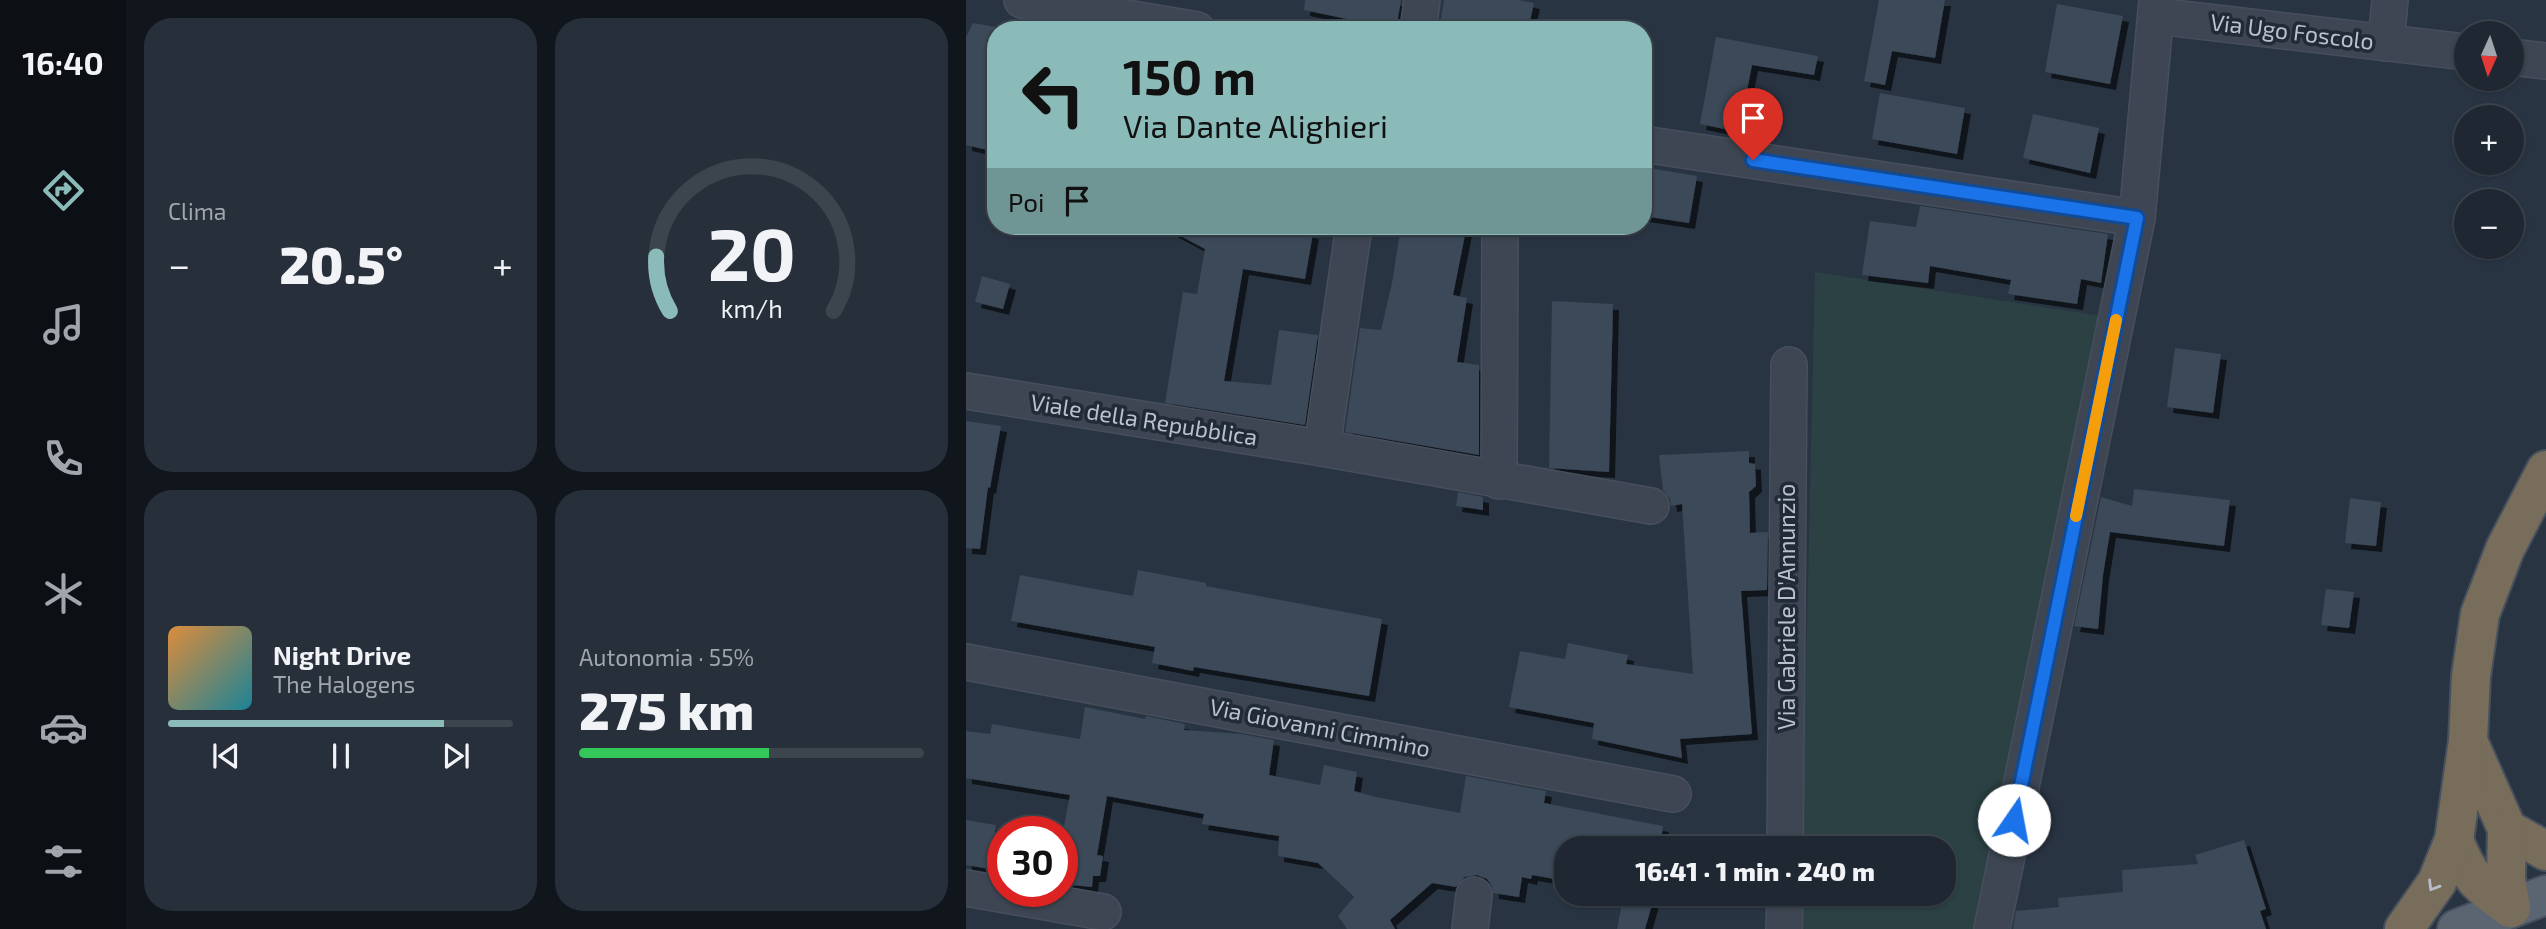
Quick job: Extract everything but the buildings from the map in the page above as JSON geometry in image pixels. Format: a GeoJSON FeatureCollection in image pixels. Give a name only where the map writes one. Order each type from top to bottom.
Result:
{"type":"FeatureCollection","features":[{"type":"Feature","properties":{"kind":"highway"},"geometry":{"type":"LineString","coordinates":[[2404,929],[2437,882],[2455,839],[2480,614],[2505,549],[2546,470]]}},
{"type":"Feature","properties":{"kind":"highway"},"geometry":{"type":"LineString","coordinates":[[2468,741],[2507,829],[2506,878],[2511,908]]}},
{"type":"Feature","properties":{"kind":"highway"},"geometry":{"type":"LineString","coordinates":[[2507,829],[2546,851]]}},
{"type":"Feature","properties":{"kind":"highway"},"geometry":{"type":"LineString","coordinates":[[2455,839],[2462,862],[2480,887],[2511,908]]}},
{"type":"Feature","properties":{"kind":"main road"},"geometry":{"type":"LineString","coordinates":[[2457,929],[2546,895]]}},
{"type":"Feature","properties":{"kind":"street"},"geometry":{"type":"LineString","coordinates":[[1022,0],[1187,19]]}},
{"type":"Feature","properties":{"kind":"street"},"geometry":{"type":"LineString","coordinates":[[1419,21],[1422,0]]}},
{"type":"Feature","properties":{"kind":"street","name":"Via Ugo Foscolo"},"geometry":{"type":"LineString","coordinates":[[2386,43],[2390,0]]}},
{"type":"Feature","properties":{"kind":"street","name":"Via Ugo Foscolo"},"geometry":{"type":"LineString","coordinates":[[1992,929],[2137,218],[2157,8],[2454,51]]}},
{"type":"Feature","properties":{"kind":"street"},"geometry":{"type":"LineString","coordinates":[[2524,58],[2546,61]]}},
{"type":"Feature","properties":{"kind":"street"},"geometry":{"type":"LineString","coordinates":[[1652,145],[2137,218]]}},
{"type":"Feature","properties":{"kind":"street"},"geometry":{"type":"LineString","coordinates":[[1322,448],[1353,235]]}},
{"type":"Feature","properties":{"kind":"street"},"geometry":{"type":"LineString","coordinates":[[1499,481],[1500,235]]}},
{"type":"Feature","properties":{"kind":"street","name":"Via Gabriele D'Annunzio"},"geometry":{"type":"LineString","coordinates":[[1785,836],[1789,365]]}},
{"type":"Feature","properties":{"kind":"street","name":"Viale della Repubblica"},"geometry":{"type":"LineString","coordinates":[[966,391],[1322,448],[1651,506]]}},
{"type":"Feature","properties":{"kind":"street","name":"Via Giovanni Cimmino"},"geometry":{"type":"LineString","coordinates":[[966,662],[1674,794]]}},
{"type":"Feature","properties":{"kind":"street"},"geometry":{"type":"LineString","coordinates":[[966,888],[1103,912]]}},
{"type":"Feature","properties":{"kind":"street"},"geometry":{"type":"LineString","coordinates":[[1784,929],[1785,906]]}},
{"type":"Feature","properties":{"kind":"green space"},"geometry":{"type":"Polygon","coordinates":[[[1815,272],[2102,316],[1979,929],[1800,929],[1801,906],[1956,906],[1956,836],[1802,836],[1815,272]]]}},
{"type":"Feature","properties":{"kind":"slow traffic"},"geometry":{"type":"LineString","coordinates":[[2076,516],[2116,320]]}},
{"type":"Feature","properties":{"kind":"route"},"geometry":{"type":"LineString","coordinates":[[1753,160],[2137,218],[2014,820]]}}]}
